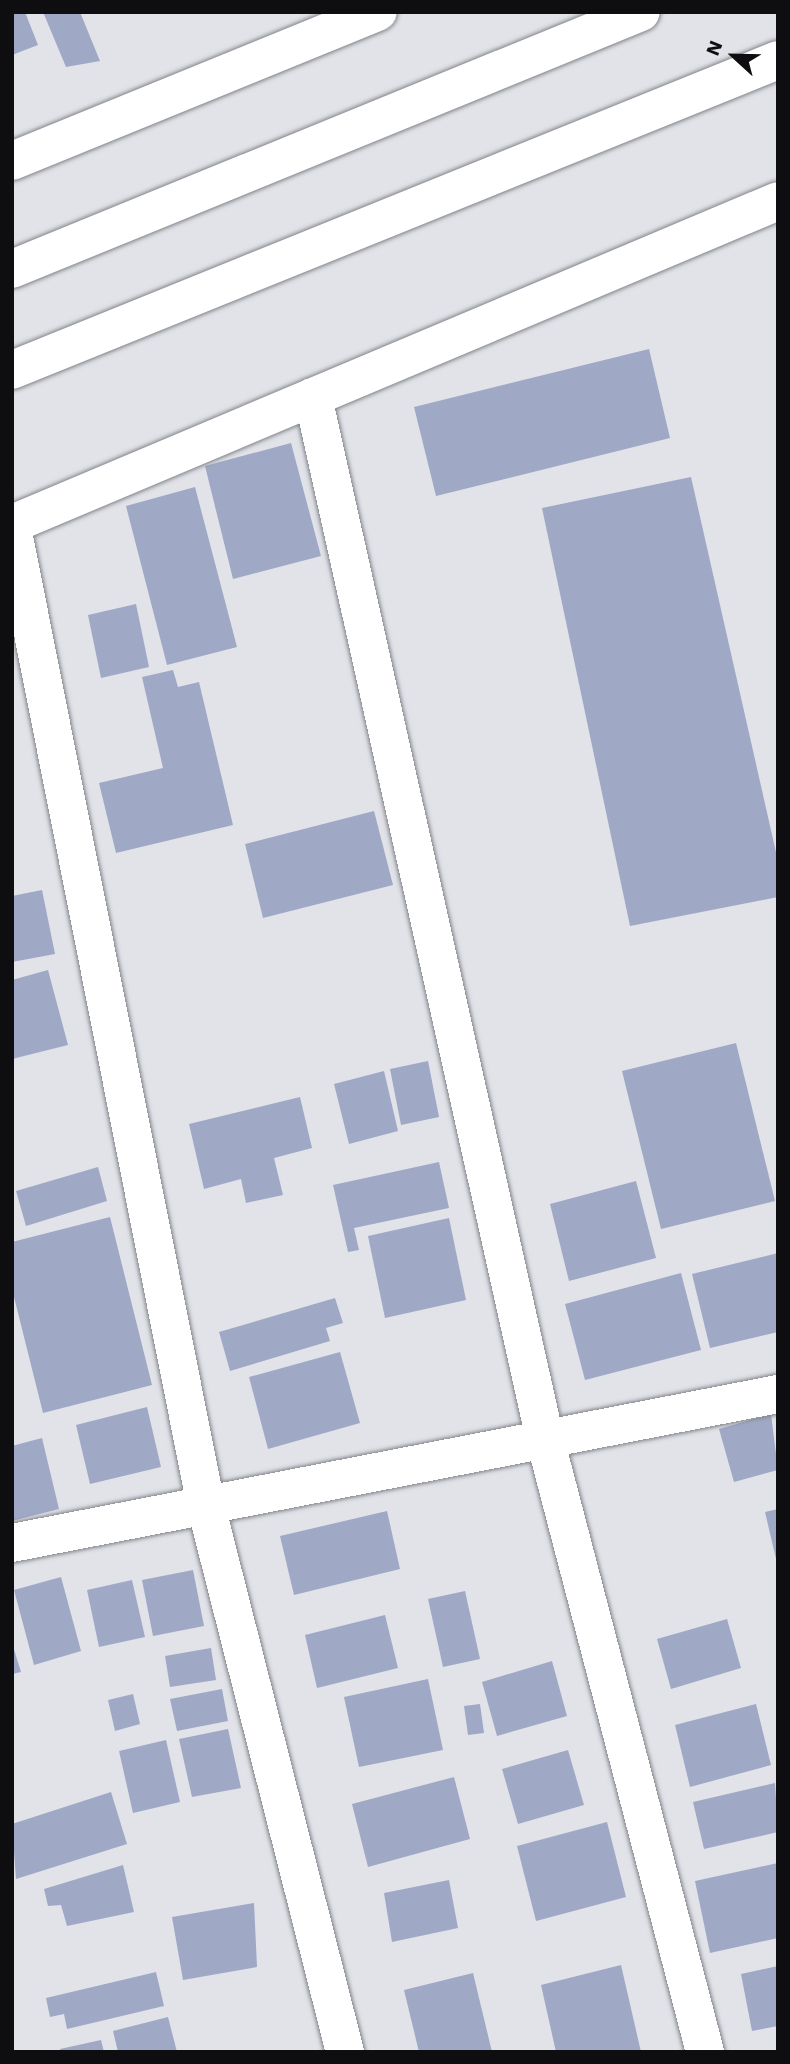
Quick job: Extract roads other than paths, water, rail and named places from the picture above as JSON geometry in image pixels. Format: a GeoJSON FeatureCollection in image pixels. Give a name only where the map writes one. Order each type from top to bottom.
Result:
{"type":"FeatureCollection","features":[{"type":"Feature","properties":{"kind":"main road"},"geometry":{"type":"LineString","coordinates":[[12,161],[378,12]]}},
{"type":"Feature","properties":{"kind":"main road"},"geometry":{"type":"LineString","coordinates":[[12,269],[641,12]]}},
{"type":"Feature","properties":{"kind":"main road"},"geometry":{"type":"LineString","coordinates":[[12,370],[778,60]]}},
{"type":"Feature","properties":{"kind":"main road"},"geometry":{"type":"LineString","coordinates":[[345,2052],[206,1506],[12,526],[778,201]]}},
{"type":"Feature","properties":{"kind":"main road"},"geometry":{"type":"LineString","coordinates":[[313,397],[545,1439],[705,2052]]}},
{"type":"Feature","properties":{"kind":"main road"},"geometry":{"type":"LineString","coordinates":[[12,1543],[778,1394]]}}]}
